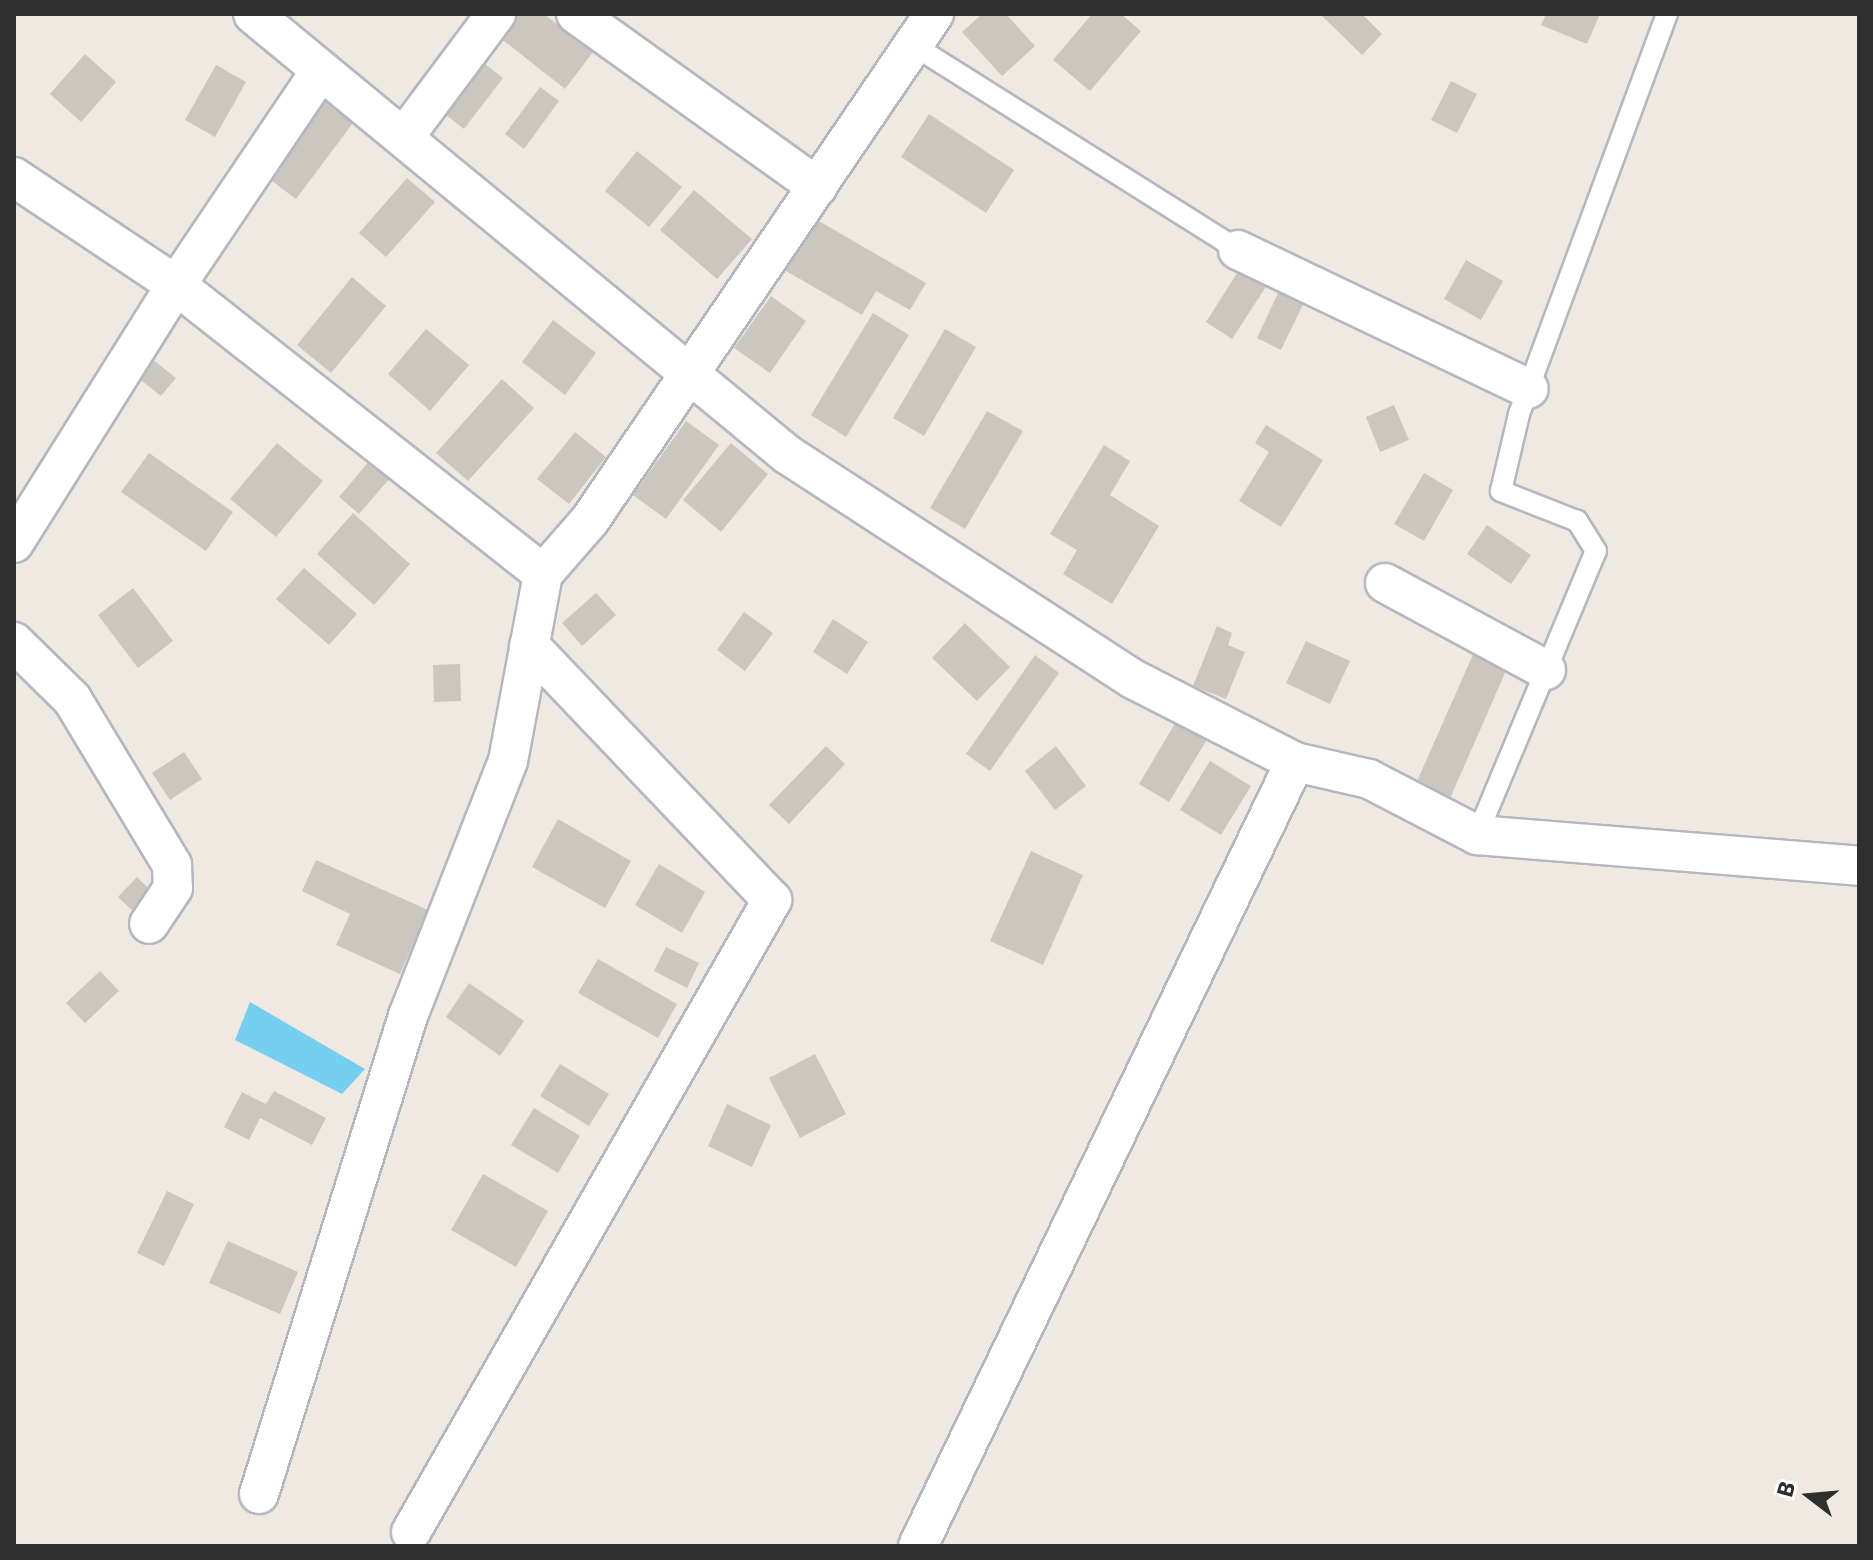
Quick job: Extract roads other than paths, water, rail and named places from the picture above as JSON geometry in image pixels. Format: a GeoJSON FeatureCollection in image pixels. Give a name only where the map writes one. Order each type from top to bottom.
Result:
{"type":"FeatureCollection","features":[{"type":"Feature","properties":{"kind":"street"},"geometry":{"type":"LineString","coordinates":[[253,14],[788,455],[1133,679],[1295,762],[1369,779],[1477,835],[1859,866]]}},
{"type":"Feature","properties":{"kind":"street"},"geometry":{"type":"LineString","coordinates":[[404,137],[496,14]]}},
{"type":"Feature","properties":{"kind":"street"},"geometry":{"type":"LineString","coordinates":[[576,14],[617,26],[818,187]]}},
{"type":"Feature","properties":{"kind":"street"},"geometry":{"type":"LineString","coordinates":[[259,1494],[408,1016],[508,761],[543,574],[590,520],[934,14]]}},
{"type":"Feature","properties":{"kind":"street"},"geometry":{"type":"LineString","coordinates":[[14,543],[176,285],[321,70]]}},
{"type":"Feature","properties":{"kind":"street"},"geometry":{"type":"LineString","coordinates":[[14,177],[176,285],[543,574]]}},
{"type":"Feature","properties":{"kind":"street"},"geometry":{"type":"LineString","coordinates":[[1238,250],[1529,389]]}},
{"type":"Feature","properties":{"kind":"street"},"geometry":{"type":"LineString","coordinates":[[1385,583],[1546,670]]}},
{"type":"Feature","properties":{"kind":"street"},"geometry":{"type":"LineString","coordinates":[[14,642],[72,699],[172,865],[173,888],[149,924]]}},
{"type":"Feature","properties":{"kind":"street"},"geometry":{"type":"LineString","coordinates":[[411,1532],[772,900],[529,645]]}},
{"type":"Feature","properties":{"kind":"street"},"geometry":{"type":"LineString","coordinates":[[918,1546],[1295,762]]}},
{"type":"Feature","properties":{"kind":"lane"},"geometry":{"type":"LineString","coordinates":[[1477,835],[1596,551],[1577,521],[1501,491],[1529,389],[1667,14]]}},
{"type":"Feature","properties":{"kind":"lane"},"geometry":{"type":"LineString","coordinates":[[913,45],[1238,250]]}},
{"type":"Feature","properties":{"kind":"water"},"geometry":{"type":"Polygon","coordinates":[[[250,1002],[365,1069],[342,1094],[235,1040],[250,1002]]]}}]}
